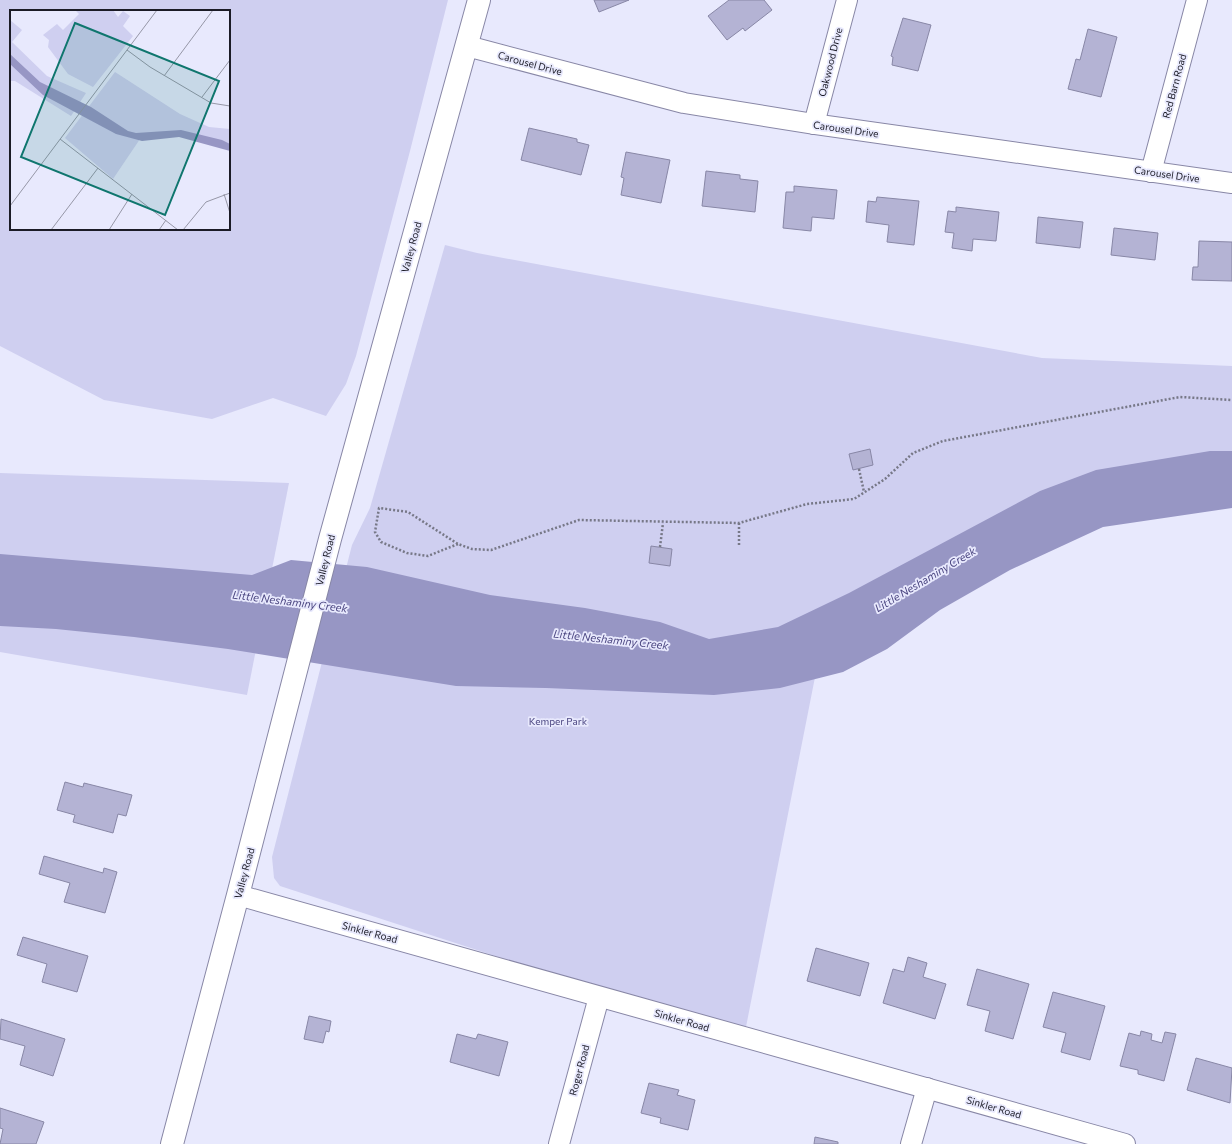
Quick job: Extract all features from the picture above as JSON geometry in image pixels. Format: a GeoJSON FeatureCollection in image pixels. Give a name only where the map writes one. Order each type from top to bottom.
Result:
{"type":"FeatureCollection","features":[{"type":"Feature","properties":{"kind":"street","name":"Valley Road"},"geometry":{"type":"LineString","coordinates":[[172,1144],[330,539],[479,0]]}},
{"type":"Feature","properties":{"kind":"street","name":"Oakwood Drive"},"geometry":{"type":"LineString","coordinates":[[814,124],[847,0]]}},
{"type":"Feature","properties":{"kind":"street","name":"Red Barn Road"},"geometry":{"type":"LineString","coordinates":[[1151,172],[1197,0]]}},
{"type":"Feature","properties":{"kind":"street","name":"Carousel Drive"},"geometry":{"type":"LineString","coordinates":[[467,46],[684,103],[814,124],[1232,183]]}},
{"type":"Feature","properties":{"kind":"street","name":"Sinkler Road"},"geometry":{"type":"LineString","coordinates":[[238,895],[1125,1144]]}},
{"type":"Feature","properties":{"kind":"street","name":"Roger Road"},"geometry":{"type":"LineString","coordinates":[[559,1144],[599,997]]}},
{"type":"Feature","properties":{"kind":"street"},"geometry":{"type":"LineString","coordinates":[[911,1144],[926,1088]]}},
{"type":"Feature","properties":{"kind":"path"},"geometry":{"type":"LineString","coordinates":[[458,544],[428,556],[407,553],[380,542],[375,532],[379,508],[408,512],[458,544],[472,549],[491,550],[579,520],[664,523],[739,523],[807,504],[854,499],[885,479],[913,453],[943,441],[1180,397],[1232,400]]}},
{"type":"Feature","properties":{"kind":"path"},"geometry":{"type":"LineString","coordinates":[[860,468],[864,492]]}},
{"type":"Feature","properties":{"kind":"path"},"geometry":{"type":"LineString","coordinates":[[660,547],[664,523]]}},
{"type":"Feature","properties":{"kind":"path"},"geometry":{"type":"LineString","coordinates":[[739,523],[739,547]]}},
{"type":"Feature","properties":{"kind":"green space"},"geometry":{"type":"Polygon","coordinates":[[[0,0],[448,0],[356,356],[346,384],[326,416],[273,398],[212,419],[104,400],[0,346],[0,0]]]}},
{"type":"Feature","properties":{"kind":"green space","name":"Kemper Park"},"geometry":{"type":"Polygon","coordinates":[[[445,245],[477,253],[1042,358],[1232,366],[1232,500],[1079,521],[818,662],[744,1037],[280,886],[274,878],[272,857],[352,545],[370,508],[445,245]]]}},
{"type":"Feature","properties":{"kind":"green space"},"geometry":{"type":"Polygon","coordinates":[[[0,473],[289,483],[247,695],[0,652],[0,473]]]}},
{"type":"Feature","properties":{"kind":"water","name":"Little Neshaminy Creek"},"geometry":{"type":"Polygon","coordinates":[[[1210,451],[1232,451],[1232,508],[1103,527],[1010,570],[940,610],[887,649],[843,672],[780,688],[714,695],[456,686],[228,649],[56,629],[0,626],[0,554],[252,575],[291,560],[367,567],[490,595],[585,608],[660,622],[709,639],[778,627],[849,593],[1040,491],[1096,470],[1210,451]]]}},
{"type":"Feature","properties":{"kind":"building"},"geometry":{"type":"Polygon","coordinates":[[[594,0],[629,0],[599,12],[594,0]]]}},
{"type":"Feature","properties":{"kind":"building"},"geometry":{"type":"Polygon","coordinates":[[[729,0],[764,0],[772,10],[745,31],[743,28],[727,40],[708,16],[729,0]]]}},
{"type":"Feature","properties":{"kind":"building"},"geometry":{"type":"Polygon","coordinates":[[[903,18],[931,25],[918,71],[892,65],[893,57],[891,56],[903,18]]]}},
{"type":"Feature","properties":{"kind":"building"},"geometry":{"type":"Polygon","coordinates":[[[1088,29],[1117,37],[1101,97],[1068,89],[1076,59],[1080,60],[1088,29]]]}},
{"type":"Feature","properties":{"kind":"building"},"geometry":{"type":"Polygon","coordinates":[[[529,128],[577,139],[577,142],[589,145],[581,175],[521,160],[529,128]]]}},
{"type":"Feature","properties":{"kind":"building"},"geometry":{"type":"Polygon","coordinates":[[[626,152],[670,160],[661,203],[621,195],[624,178],[621,177],[626,152]]]}},
{"type":"Feature","properties":{"kind":"building"},"geometry":{"type":"Polygon","coordinates":[[[706,171],[740,175],[740,179],[758,181],[755,212],[702,206],[706,171]]]}},
{"type":"Feature","properties":{"kind":"building"},"geometry":{"type":"Polygon","coordinates":[[[794,186],[837,190],[834,219],[812,217],[811,231],[783,228],[786,192],[794,192],[794,186]]]}},
{"type":"Feature","properties":{"kind":"building"},"geometry":{"type":"Polygon","coordinates":[[[877,197],[919,201],[914,245],[887,242],[889,225],[866,222],[868,201],[876,202],[877,197]]]}},
{"type":"Feature","properties":{"kind":"building"},"geometry":{"type":"Polygon","coordinates":[[[956,207],[999,212],[996,241],[973,239],[972,251],[952,248],[954,233],[945,232],[948,211],[956,212],[956,207]]]}},
{"type":"Feature","properties":{"kind":"building"},"geometry":{"type":"Polygon","coordinates":[[[1038,217],[1083,222],[1080,248],[1036,243],[1038,217]]]}},
{"type":"Feature","properties":{"kind":"building"},"geometry":{"type":"Polygon","coordinates":[[[1114,228],[1158,233],[1155,260],[1111,255],[1114,228]]]}},
{"type":"Feature","properties":{"kind":"building"},"geometry":{"type":"Polygon","coordinates":[[[1199,241],[1232,242],[1232,281],[1192,280],[1193,267],[1198,267],[1199,241]]]}},
{"type":"Feature","properties":{"kind":"building"},"geometry":{"type":"Polygon","coordinates":[[[870,449],[873,465],[853,470],[849,454],[870,449]]]}},
{"type":"Feature","properties":{"kind":"building"},"geometry":{"type":"Polygon","coordinates":[[[651,546],[672,549],[670,566],[649,563],[651,546]]]}},
{"type":"Feature","properties":{"kind":"building"},"geometry":{"type":"Polygon","coordinates":[[[65,782],[83,787],[84,783],[132,795],[126,816],[118,814],[113,833],[73,822],[75,815],[57,810],[65,782]]]}},
{"type":"Feature","properties":{"kind":"building"},"geometry":{"type":"Polygon","coordinates":[[[44,856],[103,873],[104,868],[117,872],[105,913],[64,902],[70,883],[39,874],[44,856]]]}},
{"type":"Feature","properties":{"kind":"building"},"geometry":{"type":"Polygon","coordinates":[[[23,937],[88,956],[77,992],[42,982],[47,964],[17,955],[23,937]]]}},
{"type":"Feature","properties":{"kind":"building"},"geometry":{"type":"Polygon","coordinates":[[[816,948],[869,963],[860,996],[807,981],[816,948]]]}},
{"type":"Feature","properties":{"kind":"building"},"geometry":{"type":"Polygon","coordinates":[[[908,957],[927,963],[923,977],[946,984],[935,1019],[883,1003],[893,969],[904,972],[908,957]]]}},
{"type":"Feature","properties":{"kind":"building"},"geometry":{"type":"Polygon","coordinates":[[[977,969],[1029,984],[1013,1039],[985,1031],[990,1011],[967,1005],[977,969]]]}},
{"type":"Feature","properties":{"kind":"building"},"geometry":{"type":"Polygon","coordinates":[[[1053,992],[1105,1006],[1090,1060],[1061,1052],[1066,1033],[1043,1027],[1053,992]]]}},
{"type":"Feature","properties":{"kind":"building"},"geometry":{"type":"Polygon","coordinates":[[[309,1016],[331,1021],[329,1032],[326,1031],[323,1043],[304,1039],[309,1016]]]}},
{"type":"Feature","properties":{"kind":"building"},"geometry":{"type":"Polygon","coordinates":[[[1,1019],[65,1039],[53,1076],[20,1065],[25,1046],[0,1039],[1,1019]]]}},
{"type":"Feature","properties":{"kind":"building"},"geometry":{"type":"Polygon","coordinates":[[[1141,1031],[1152,1034],[1151,1040],[1162,1043],[1165,1032],[1176,1034],[1164,1081],[1138,1074],[1138,1070],[1120,1066],[1129,1033],[1140,1036],[1141,1031]]]}},
{"type":"Feature","properties":{"kind":"building"},"geometry":{"type":"Polygon","coordinates":[[[457,1034],[476,1039],[478,1034],[508,1042],[499,1076],[450,1062],[457,1034]]]}},
{"type":"Feature","properties":{"kind":"building"},"geometry":{"type":"Polygon","coordinates":[[[1196,1058],[1232,1068],[1230,1103],[1187,1090],[1196,1058]]]}},
{"type":"Feature","properties":{"kind":"building"},"geometry":{"type":"Polygon","coordinates":[[[649,1083],[679,1090],[677,1095],[695,1100],[688,1130],[660,1123],[661,1118],[641,1113],[649,1083]]]}},
{"type":"Feature","properties":{"kind":"building"},"geometry":{"type":"Polygon","coordinates":[[[0,1108],[44,1122],[36,1144],[0,1144],[3,1129],[0,1128],[0,1108]]]}},
{"type":"Feature","properties":{"kind":"building"},"geometry":{"type":"Polygon","coordinates":[[[815,1137],[838,1142],[838,1144],[814,1144],[815,1137]]]}}]}
